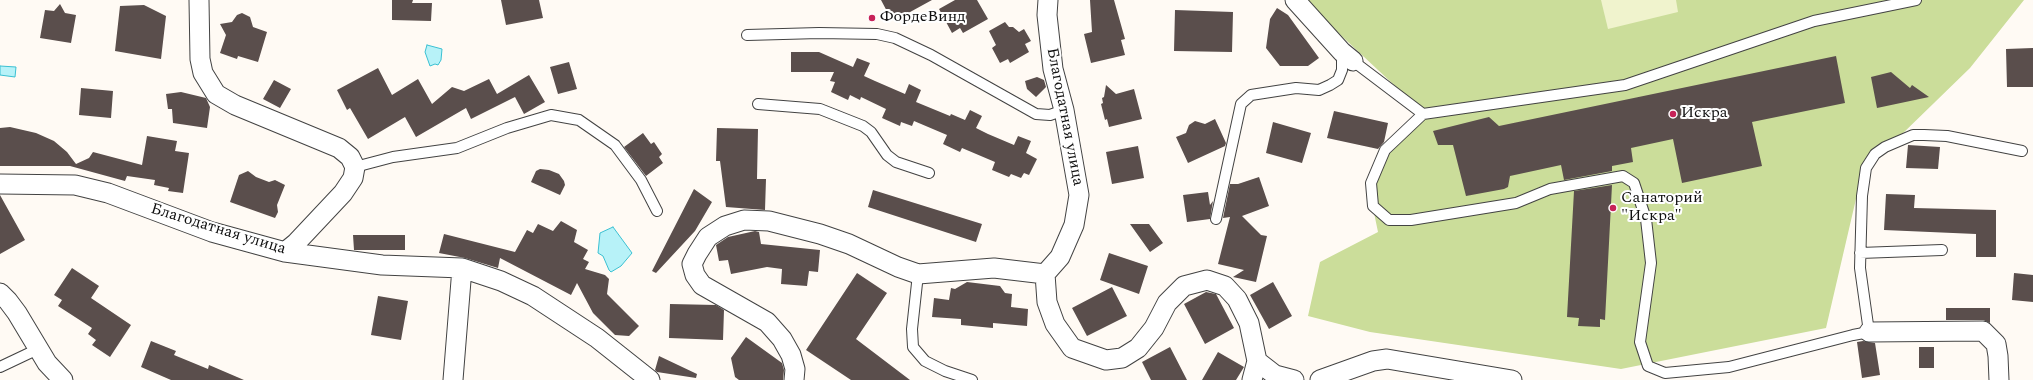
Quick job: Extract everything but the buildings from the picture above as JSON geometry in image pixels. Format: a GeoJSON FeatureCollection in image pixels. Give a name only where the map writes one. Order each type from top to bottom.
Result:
{"type":"FeatureCollection","features":[{"type":"Feature","properties":{"kind":"street"},"geometry":{"type":"LineString","coordinates":[[199,0],[200,59],[203,73],[216,94],[235,105],[339,148],[350,157],[355,167],[353,178],[343,193],[296,243],[285,252]]}},
{"type":"Feature","properties":{"kind":"street","name":"Благодатная улица"},"geometry":{"type":"LineString","coordinates":[[1045,274],[1060,257],[1074,225],[1079,195],[1064,110],[1053,69],[1047,15],[1048,0]]}},
{"type":"Feature","properties":{"kind":"street"},"geometry":{"type":"LineString","coordinates":[[1295,0],[1347,57]]}},
{"type":"Feature","properties":{"kind":"street","name":"Благодатная улица"},"geometry":{"type":"LineString","coordinates":[[0,184],[75,185],[108,193],[212,232],[285,252],[374,264],[462,268],[501,281],[533,296],[597,338],[650,380]]}},
{"type":"Feature","properties":{"kind":"street"},"geometry":{"type":"LineString","coordinates":[[794,380],[795,369],[791,355],[782,339],[767,322],[702,285],[694,276],[692,264],[697,254],[708,237],[725,226],[744,220],[770,222],[820,234],[849,244],[898,267],[918,274],[994,268],[1045,274],[1047,302],[1055,324],[1072,348],[1090,356],[1106,360],[1122,358],[1138,348],[1154,328],[1167,303],[1184,286],[1207,280],[1226,286],[1237,299],[1249,324],[1257,361],[1252,380]]}},
{"type":"Feature","properties":{"kind":"street"},"geometry":{"type":"LineString","coordinates":[[453,380],[462,268]]}},
{"type":"Feature","properties":{"kind":"street"},"geometry":{"type":"LineString","coordinates":[[0,293],[17,313],[47,364],[63,380]]}},
{"type":"Feature","properties":{"kind":"street"},"geometry":{"type":"LineString","coordinates":[[1869,332],[1983,331],[1996,344],[1999,380]]}},
{"type":"Feature","properties":{"kind":"street"},"geometry":{"type":"LineString","coordinates":[[1320,380],[1373,361],[1387,359],[1512,380]]}},
{"type":"Feature","properties":{"kind":"street"},"geometry":{"type":"LineString","coordinates":[[1257,361],[1275,374],[1294,380]]}},
{"type":"Feature","properties":{"kind":"lane"},"geometry":{"type":"LineString","coordinates":[[1916,0],[1814,21],[1625,85],[1423,114],[1385,150],[1371,183],[1373,206],[1389,220],[1411,220],[1516,203],[1550,190],[1623,176],[1634,183],[1646,219],[1651,263],[1640,342],[1648,366],[1665,374],[1729,366],[1853,334],[1869,332],[1860,268],[1862,196],[1866,168],[1875,154],[1885,147],[1913,135],[1924,135],[1947,136],[2022,151]]}},
{"type":"Feature","properties":{"kind":"lane"},"geometry":{"type":"LineString","coordinates":[[748,35],[819,32],[877,34],[895,38],[931,55],[1036,114],[1050,115],[1064,110]]}},
{"type":"Feature","properties":{"kind":"lane"},"geometry":{"type":"LineString","coordinates":[[1216,219],[1240,104],[1251,95],[1296,88],[1319,90],[1338,80],[1347,57],[1423,114]]}},
{"type":"Feature","properties":{"kind":"lane"},"geometry":{"type":"LineString","coordinates":[[758,104],[820,109],[863,126],[871,132],[887,155],[896,162],[929,173]]}},
{"type":"Feature","properties":{"kind":"lane"},"geometry":{"type":"LineString","coordinates":[[355,167],[393,157],[457,148],[508,128],[551,115],[579,120],[615,145],[641,180],[657,211]]}},
{"type":"Feature","properties":{"kind":"lane"},"geometry":{"type":"LineString","coordinates":[[1860,253],[1942,250]]}},
{"type":"Feature","properties":{"kind":"lane"},"geometry":{"type":"LineString","coordinates":[[918,274],[912,329],[913,347],[925,361],[945,371],[972,380]]}},
{"type":"Feature","properties":{"kind":"lane"},"geometry":{"type":"LineString","coordinates":[[0,368],[38,349]]}},
{"type":"Feature","properties":{"kind":"green space","name":"Санаторий \"Искра\""},"geometry":{"type":"Polygon","coordinates":[[[1303,0],[2024,0],[1970,68],[1862,173],[1826,328],[1621,369],[1370,332],[1308,316],[1320,262],[1378,232],[1368,184],[1382,152],[1423,112],[1303,0]]]}},
{"type":"Feature","properties":{"kind":"green space"},"geometry":{"type":"Polygon","coordinates":[[[1601,0],[1676,0],[1678,12],[1608,29],[1601,0]]]}},
{"type":"Feature","properties":{"kind":"water"},"geometry":{"type":"Polygon","coordinates":[[[427,45],[442,49],[441,60],[438,65],[435,64],[430,66],[425,52],[427,45]]]}},
{"type":"Feature","properties":{"kind":"water"},"geometry":{"type":"Polygon","coordinates":[[[0,66],[16,67],[15,77],[0,75],[0,66]]]}},
{"type":"Feature","properties":{"kind":"water"},"geometry":{"type":"Polygon","coordinates":[[[613,227],[632,253],[621,266],[611,272],[603,256],[598,253],[600,233],[613,227]]]}},
{"type":"Feature","properties":{"kind":"place","name":"ФордеВинд"},"geometry":{"type":"Point","coordinates":[872,18]}},
{"type":"Feature","properties":{"kind":"place","name":"Искра"},"geometry":{"type":"Point","coordinates":[1673,114]}},
{"type":"Feature","properties":{"kind":"place","name":"Санаторий \"Искра\""},"geometry":{"type":"Point","coordinates":[1613,208]}}]}
